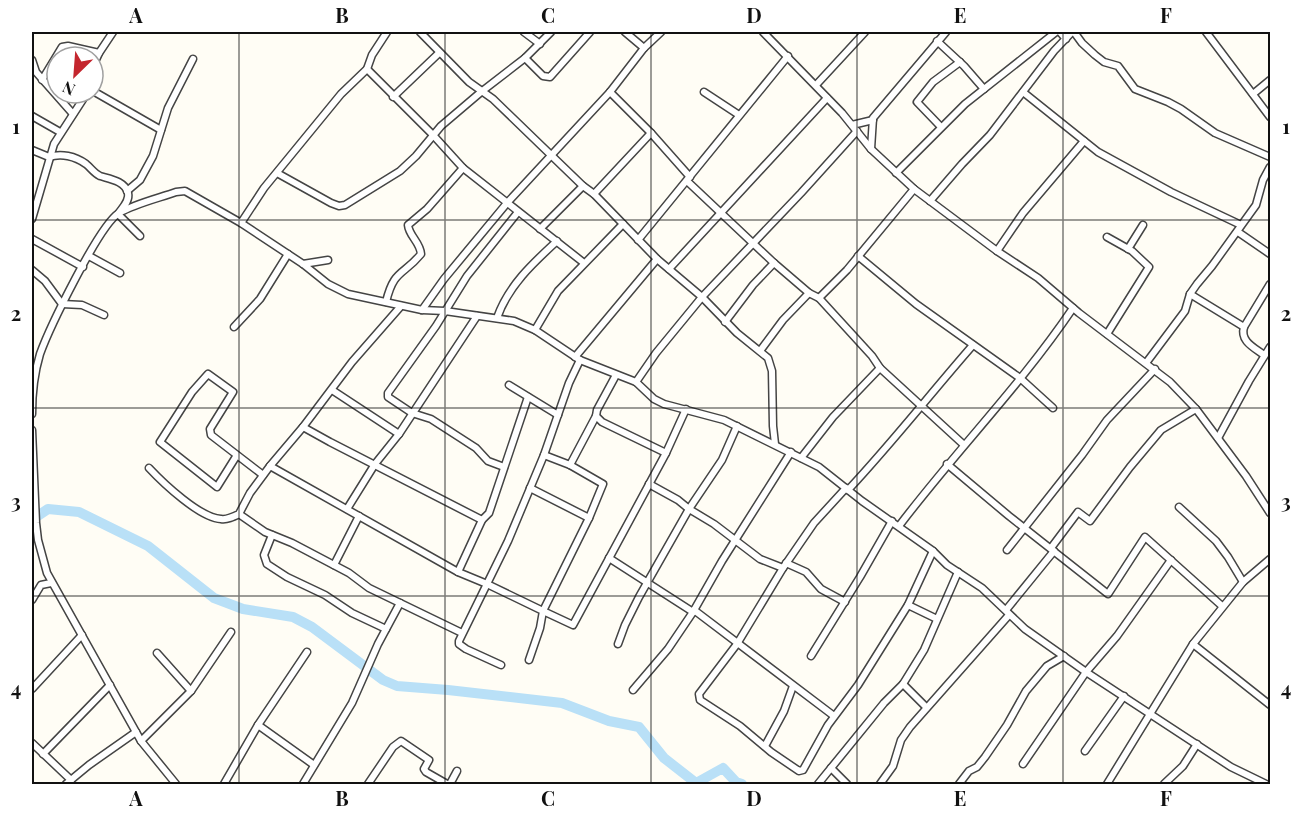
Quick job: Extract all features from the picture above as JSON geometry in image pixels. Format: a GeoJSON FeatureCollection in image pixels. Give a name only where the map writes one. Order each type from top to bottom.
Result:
{"type":"FeatureCollection","features":[{"type":"Feature","properties":{"kind":"street"},"geometry":{"type":"LineString","coordinates":[[104,45],[113,32]]}},
{"type":"Feature","properties":{"kind":"street"},"geometry":{"type":"LineString","coordinates":[[241,222],[341,94],[367,69],[372,55],[387,32]]}},
{"type":"Feature","properties":{"kind":"street"},"geometry":{"type":"LineString","coordinates":[[420,32],[439,53],[481,92],[493,99],[594,194],[657,259],[768,358],[772,370],[775,444]]}},
{"type":"Feature","properties":{"kind":"street"},"geometry":{"type":"LineString","coordinates":[[524,32],[540,44]]}},
{"type":"Feature","properties":{"kind":"street"},"geometry":{"type":"LineString","coordinates":[[277,173],[332,203],[339,206],[345,205],[400,171],[433,135],[481,92],[525,58],[551,32]]}},
{"type":"Feature","properties":{"kind":"street"},"geometry":{"type":"LineString","coordinates":[[525,58],[543,76],[549,77],[590,32]]}},
{"type":"Feature","properties":{"kind":"street"},"geometry":{"type":"LineString","coordinates":[[625,32],[644,48]]}},
{"type":"Feature","properties":{"kind":"street"},"geometry":{"type":"LineString","coordinates":[[422,310],[444,279],[507,203],[610,92],[644,48],[661,32]]}},
{"type":"Feature","properties":{"kind":"street"},"geometry":{"type":"LineString","coordinates":[[816,85],[865,32]]}},
{"type":"Feature","properties":{"kind":"street"},"geometry":{"type":"LineString","coordinates":[[871,149],[873,120],[946,32]]}},
{"type":"Feature","properties":{"kind":"street"},"geometry":{"type":"LineString","coordinates":[[896,173],[941,127],[984,89],[1058,32],[1066,39]]}},
{"type":"Feature","properties":{"kind":"street"},"geometry":{"type":"LineString","coordinates":[[930,201],[990,135],[1073,32],[1104,62],[1118,66],[1135,89],[1181,109],[1215,133],[1270,157]]}},
{"type":"Feature","properties":{"kind":"street"},"geometry":{"type":"LineString","coordinates":[[1206,32],[1270,117]]}},
{"type":"Feature","properties":{"kind":"street"},"geometry":{"type":"LineString","coordinates":[[768,33],[871,149],[896,173],[997,251],[1038,278],[1073,308],[1170,382],[1196,409],[1270,513]]}},
{"type":"Feature","properties":{"kind":"street"},"geometry":{"type":"LineString","coordinates":[[937,41],[984,89]]}},
{"type":"Feature","properties":{"kind":"street"},"geometry":{"type":"LineString","coordinates":[[393,97],[439,53]]}},
{"type":"Feature","properties":{"kind":"street"},"geometry":{"type":"LineString","coordinates":[[638,240],[788,56]]}},
{"type":"Feature","properties":{"kind":"street"},"geometry":{"type":"LineString","coordinates":[[32,414],[33,387],[40,355],[62,304],[106,227],[127,201],[128,190],[140,180],[153,156],[168,108],[193,58]]}},
{"type":"Feature","properties":{"kind":"street"},"geometry":{"type":"LineString","coordinates":[[32,60],[42,80],[73,114]]}},
{"type":"Feature","properties":{"kind":"street"},"geometry":{"type":"LineString","coordinates":[[941,127],[917,102],[933,82],[960,62]]}},
{"type":"Feature","properties":{"kind":"street"},"geometry":{"type":"LineString","coordinates":[[367,69],[463,168],[585,263]]}},
{"type":"Feature","properties":{"kind":"street"},"geometry":{"type":"LineString","coordinates":[[42,80],[45,75]]}},
{"type":"Feature","properties":{"kind":"street"},"geometry":{"type":"LineString","coordinates":[[1253,94],[1270,80]]}},
{"type":"Feature","properties":{"kind":"street"},"geometry":{"type":"LineString","coordinates":[[610,92],[651,133],[720,214],[809,293],[819,298],[872,356],[880,368],[964,445]]}},
{"type":"Feature","properties":{"kind":"street"},"geometry":{"type":"LineString","coordinates":[[704,92],[739,115]]}},
{"type":"Feature","properties":{"kind":"street"},"geometry":{"type":"LineString","coordinates":[[1023,92],[1098,152],[1143,178],[1241,225]]}},
{"type":"Feature","properties":{"kind":"street"},"geometry":{"type":"LineString","coordinates":[[105,98],[161,130]]}},
{"type":"Feature","properties":{"kind":"street"},"geometry":{"type":"LineString","coordinates":[[669,269],[826,98]]}},
{"type":"Feature","properties":{"kind":"street"},"geometry":{"type":"LineString","coordinates":[[32,219],[49,157],[60,132],[79,105]]}},
{"type":"Feature","properties":{"kind":"street"},"geometry":{"type":"LineString","coordinates":[[32,116],[60,132]]}},
{"type":"Feature","properties":{"kind":"street"},"geometry":{"type":"LineString","coordinates":[[852,125],[873,120]]}},
{"type":"Feature","properties":{"kind":"street"},"geometry":{"type":"LineString","coordinates":[[636,382],[656,353],[702,297],[857,131]]}},
{"type":"Feature","properties":{"kind":"street"},"geometry":{"type":"LineString","coordinates":[[594,194],[651,133]]}},
{"type":"Feature","properties":{"kind":"street"},"geometry":{"type":"LineString","coordinates":[[997,251],[1023,213],[1084,141]]}},
{"type":"Feature","properties":{"kind":"street"},"geometry":{"type":"LineString","coordinates":[[32,150],[49,157],[62,155],[78,160],[128,190]]}},
{"type":"Feature","properties":{"kind":"street"},"geometry":{"type":"LineString","coordinates":[[1146,363],[1185,311],[1190,294],[1256,205],[1263,180],[1270,167]]}},
{"type":"Feature","properties":{"kind":"street"},"geometry":{"type":"LineString","coordinates":[[386,302],[391,284],[398,274],[421,254],[408,225],[427,208],[463,168]]}},
{"type":"Feature","properties":{"kind":"street"},"geometry":{"type":"LineString","coordinates":[[540,229],[583,186]]}},
{"type":"Feature","properties":{"kind":"street"},"geometry":{"type":"LineString","coordinates":[[819,298],[915,189]]}},
{"type":"Feature","properties":{"kind":"street"},"geometry":{"type":"LineString","coordinates":[[118,214],[176,192],[185,191],[241,222],[328,284],[348,294],[422,310],[514,321],[535,330],[578,359],[636,382],[654,399],[706,414],[775,444],[819,467],[982,588],[1025,629],[1086,672],[1232,767],[1266,784]]}},
{"type":"Feature","properties":{"kind":"street"},"geometry":{"type":"LineString","coordinates":[[504,467],[488,461],[476,448],[431,418],[412,413],[388,397],[388,393],[467,276],[518,212]]}},
{"type":"Feature","properties":{"kind":"street"},"geometry":{"type":"LineString","coordinates":[[118,214],[140,236]]}},
{"type":"Feature","properties":{"kind":"street"},"geometry":{"type":"LineString","coordinates":[[535,330],[558,291],[623,224]]}},
{"type":"Feature","properties":{"kind":"street"},"geometry":{"type":"LineString","coordinates":[[1128,249],[1143,225]]}},
{"type":"Feature","properties":{"kind":"street"},"geometry":{"type":"LineString","coordinates":[[1238,232],[1270,254]]}},
{"type":"Feature","properties":{"kind":"street"},"geometry":{"type":"LineString","coordinates":[[1107,237],[1128,249],[1149,267],[1107,334]]}},
{"type":"Feature","properties":{"kind":"street"},"geometry":{"type":"LineString","coordinates":[[32,239],[83,267]]}},
{"type":"Feature","properties":{"kind":"street"},"geometry":{"type":"LineString","coordinates":[[497,318],[503,302],[512,289],[534,262],[556,241]]}},
{"type":"Feature","properties":{"kind":"street"},"geometry":{"type":"LineString","coordinates":[[234,327],[260,299],[288,254]]}},
{"type":"Feature","properties":{"kind":"street"},"geometry":{"type":"LineString","coordinates":[[89,256],[120,273]]}},
{"type":"Feature","properties":{"kind":"street"},"geometry":{"type":"LineString","coordinates":[[858,256],[916,304],[1020,378],[1053,408]]}},
{"type":"Feature","properties":{"kind":"street"},"geometry":{"type":"LineString","coordinates":[[501,664],[459,644],[462,633],[487,584],[544,455],[578,359],[657,259]]}},
{"type":"Feature","properties":{"kind":"street"},"geometry":{"type":"LineString","coordinates":[[303,264],[328,260]]}},
{"type":"Feature","properties":{"kind":"street"},"geometry":{"type":"LineString","coordinates":[[725,322],[753,285],[774,263]]}},
{"type":"Feature","properties":{"kind":"street"},"geometry":{"type":"LineString","coordinates":[[32,270],[45,281],[62,304]]}},
{"type":"Feature","properties":{"kind":"street"},"geometry":{"type":"LineString","coordinates":[[1264,355],[1242,335],[1244,327],[1270,284]]}},
{"type":"Feature","properties":{"kind":"street"},"geometry":{"type":"LineString","coordinates":[[760,351],[783,320],[809,293]]}},
{"type":"Feature","properties":{"kind":"street"},"geometry":{"type":"LineString","coordinates":[[1190,294],[1244,327]]}},
{"type":"Feature","properties":{"kind":"street"},"geometry":{"type":"LineString","coordinates":[[62,304],[82,305],[104,315]]}},
{"type":"Feature","properties":{"kind":"street"},"geometry":{"type":"LineString","coordinates":[[149,468],[174,493],[212,517],[222,520],[239,514],[250,493],[270,466],[352,362],[401,306]]}},
{"type":"Feature","properties":{"kind":"street"},"geometry":{"type":"LineString","coordinates":[[899,526],[947,464],[996,410],[1033,364],[1073,308]]}},
{"type":"Feature","properties":{"kind":"street"},"geometry":{"type":"LineString","coordinates":[[347,509],[375,464],[399,434],[477,316]]}},
{"type":"Feature","properties":{"kind":"street"},"geometry":{"type":"LineString","coordinates":[[933,551],[908,605],[858,685],[834,716],[803,770],[799,771],[699,698],[699,694],[738,644],[784,566],[814,523],[890,444],[920,405],[973,345]]}},
{"type":"Feature","properties":{"kind":"street"},"geometry":{"type":"LineString","coordinates":[[1218,438],[1270,347]]}},
{"type":"Feature","properties":{"kind":"street"},"geometry":{"type":"LineString","coordinates":[[32,353],[40,355]]}},
{"type":"Feature","properties":{"kind":"street"},"geometry":{"type":"LineString","coordinates":[[801,458],[833,417],[880,368]]}},
{"type":"Feature","properties":{"kind":"street"},"geometry":{"type":"LineString","coordinates":[[1007,550],[1107,420],[1155,369]]}},
{"type":"Feature","properties":{"kind":"street"},"geometry":{"type":"LineString","coordinates":[[240,457],[217,487],[160,442],[192,392],[208,374],[233,392],[210,429],[212,435],[263,475]]}},
{"type":"Feature","properties":{"kind":"street"},"geometry":{"type":"LineString","coordinates":[[570,465],[616,375]]}},
{"type":"Feature","properties":{"kind":"street"},"geometry":{"type":"LineString","coordinates":[[509,385],[558,415]]}},
{"type":"Feature","properties":{"kind":"street"},"geometry":{"type":"LineString","coordinates":[[332,390],[399,434]]}},
{"type":"Feature","properties":{"kind":"street"},"geometry":{"type":"LineString","coordinates":[[459,572],[482,520],[489,513],[528,396]]}},
{"type":"Feature","properties":{"kind":"street"},"geometry":{"type":"LineString","coordinates":[[880,784],[893,766],[901,740],[926,707],[1007,613],[1078,512],[1090,521],[1161,430],[1196,409]]}},
{"type":"Feature","properties":{"kind":"street"},"geometry":{"type":"LineString","coordinates":[[270,466],[459,572],[573,625],[666,453],[686,410]]}},
{"type":"Feature","properties":{"kind":"street"},"geometry":{"type":"LineString","coordinates":[[596,416],[602,422],[666,453]]}},
{"type":"Feature","properties":{"kind":"street"},"geometry":{"type":"LineString","coordinates":[[618,644],[625,625],[647,583],[689,509],[722,460],[737,426]]}},
{"type":"Feature","properties":{"kind":"street"},"geometry":{"type":"LineString","coordinates":[[303,427],[482,520]]}},
{"type":"Feature","properties":{"kind":"street"},"geometry":{"type":"LineString","coordinates":[[32,430],[38,540],[51,583],[141,741],[176,784]]}},
{"type":"Feature","properties":{"kind":"street"},"geometry":{"type":"LineString","coordinates":[[633,690],[668,649],[791,452]]}},
{"type":"Feature","properties":{"kind":"street"},"geometry":{"type":"LineString","coordinates":[[529,660],[543,611],[589,518],[603,484],[570,465],[544,455]]}},
{"type":"Feature","properties":{"kind":"street"},"geometry":{"type":"LineString","coordinates":[[947,464],[1108,594],[1145,537],[1222,606]]}},
{"type":"Feature","properties":{"kind":"street"},"geometry":{"type":"LineString","coordinates":[[649,484],[672,496],[760,559],[806,572],[821,589],[845,602]]}},
{"type":"Feature","properties":{"kind":"street"},"geometry":{"type":"LineString","coordinates":[[530,488],[589,518]]}},
{"type":"Feature","properties":{"kind":"street"},"geometry":{"type":"LineString","coordinates":[[1179,507],[1216,541],[1243,582]]}},
{"type":"Feature","properties":{"kind":"street"},"geometry":{"type":"LineString","coordinates":[[239,514],[272,535],[349,573],[369,588],[462,633]]}},
{"type":"Feature","properties":{"kind":"street"},"geometry":{"type":"LineString","coordinates":[[334,566],[359,516]]}},
{"type":"Feature","properties":{"kind":"street"},"geometry":{"type":"LineString","coordinates":[[811,656],[892,521]]}},
{"type":"Feature","properties":{"kind":"street"},"geometry":{"type":"LineString","coordinates":[[272,535],[264,555],[267,564],[303,586],[325,595],[352,613],[386,629]]}},
{"type":"Feature","properties":{"kind":"street"},"geometry":{"type":"LineString","coordinates":[[609,558],[693,611],[834,716]]}},
{"type":"Feature","properties":{"kind":"street"},"geometry":{"type":"LineString","coordinates":[[1023,764],[1086,672],[1117,636],[1170,560]]}},
{"type":"Feature","properties":{"kind":"street"},"geometry":{"type":"LineString","coordinates":[[1107,784],[1193,644],[1243,582],[1270,560]]}},
{"type":"Feature","properties":{"kind":"street"},"geometry":{"type":"LineString","coordinates":[[818,784],[884,703],[903,684],[924,650],[958,572]]}},
{"type":"Feature","properties":{"kind":"street"},"geometry":{"type":"LineString","coordinates":[[32,600],[41,585],[51,583]]}},
{"type":"Feature","properties":{"kind":"street"},"geometry":{"type":"LineString","coordinates":[[303,784],[352,703],[400,603]]}},
{"type":"Feature","properties":{"kind":"street"},"geometry":{"type":"LineString","coordinates":[[908,605],[937,619]]}},
{"type":"Feature","properties":{"kind":"street"},"geometry":{"type":"LineString","coordinates":[[141,741],[191,691],[231,632]]}},
{"type":"Feature","properties":{"kind":"street"},"geometry":{"type":"LineString","coordinates":[[32,688],[82,635]]}},
{"type":"Feature","properties":{"kind":"street"},"geometry":{"type":"LineString","coordinates":[[1193,644],[1270,705]]}},
{"type":"Feature","properties":{"kind":"street"},"geometry":{"type":"LineString","coordinates":[[224,784],[258,724],[307,652]]}},
{"type":"Feature","properties":{"kind":"street"},"geometry":{"type":"LineString","coordinates":[[157,653],[191,691]]}},
{"type":"Feature","properties":{"kind":"street"},"geometry":{"type":"LineString","coordinates":[[959,784],[969,771],[985,757],[1007,725],[1026,691],[1047,666],[1064,656]]}},
{"type":"Feature","properties":{"kind":"street"},"geometry":{"type":"LineString","coordinates":[[903,684],[926,707]]}},
{"type":"Feature","properties":{"kind":"street"},"geometry":{"type":"LineString","coordinates":[[42,754],[110,686]]}},
{"type":"Feature","properties":{"kind":"street"},"geometry":{"type":"LineString","coordinates":[[765,746],[789,699],[793,686]]}},
{"type":"Feature","properties":{"kind":"street"},"geometry":{"type":"LineString","coordinates":[[789,699],[802,693]]}},
{"type":"Feature","properties":{"kind":"street"},"geometry":{"type":"LineString","coordinates":[[1085,751],[1124,696]]}},
{"type":"Feature","properties":{"kind":"street"},"geometry":{"type":"LineString","coordinates":[[258,724],[314,765]]}},
{"type":"Feature","properties":{"kind":"street"},"geometry":{"type":"LineString","coordinates":[[32,743],[69,782],[136,732]]}},
{"type":"Feature","properties":{"kind":"street"},"geometry":{"type":"LineString","coordinates":[[368,784],[393,747],[401,741],[429,760],[424,769],[426,772],[448,784],[457,771]]}},
{"type":"Feature","properties":{"kind":"street"},"geometry":{"type":"LineString","coordinates":[[1164,784],[1183,766],[1197,744]]}},
{"type":"Feature","properties":{"kind":"street"},"geometry":{"type":"LineString","coordinates":[[831,768],[847,784]]}},
{"type":"Feature","properties":{"kind":"waterway"},"geometry":{"type":"LineString","coordinates":[[32,511],[36,517],[48,509],[79,512],[148,546],[214,598],[243,609],[293,617],[312,627],[383,680],[397,686],[562,703],[609,721],[639,727],[664,758],[696,783],[723,768],[736,782],[742,784]]}}]}
